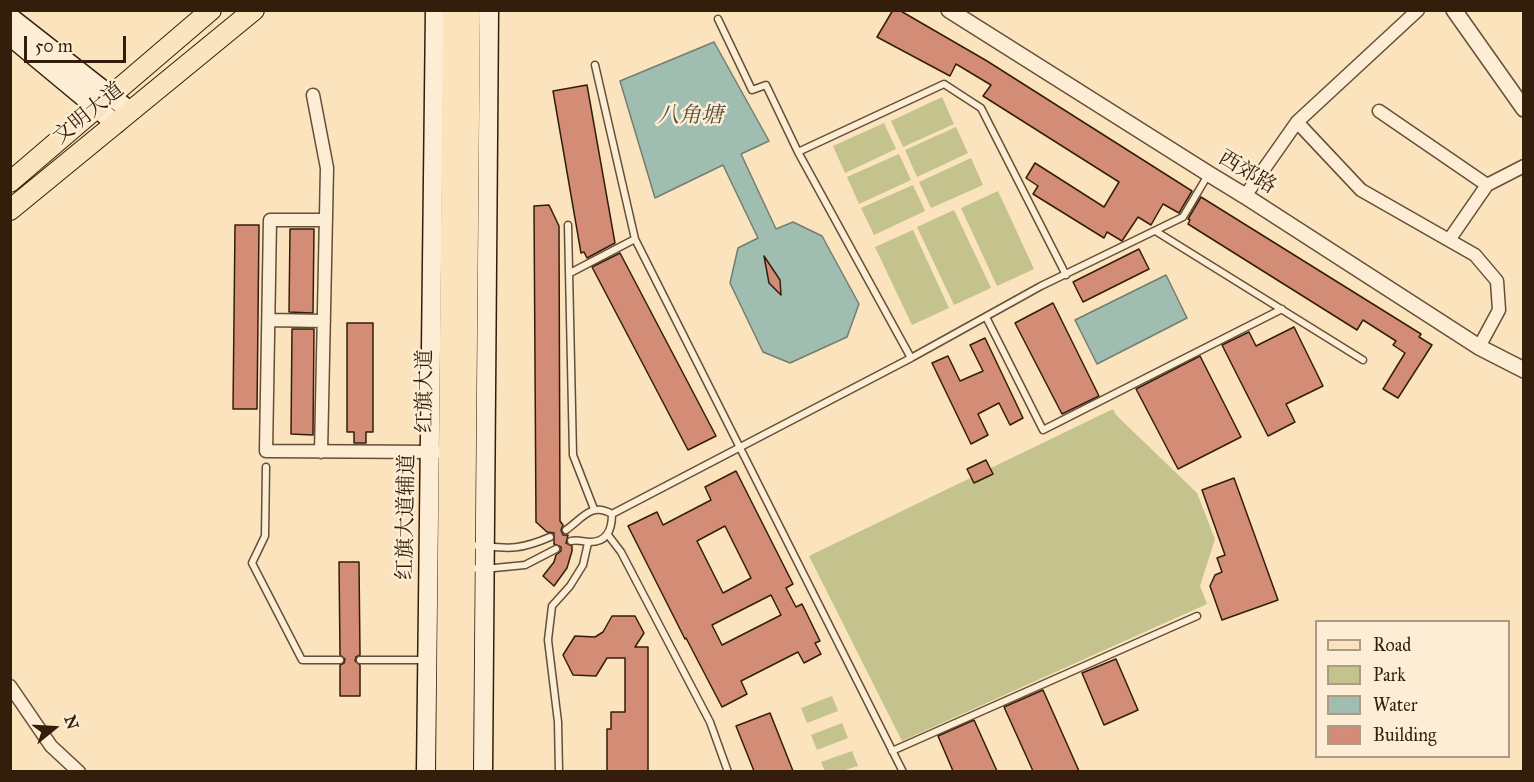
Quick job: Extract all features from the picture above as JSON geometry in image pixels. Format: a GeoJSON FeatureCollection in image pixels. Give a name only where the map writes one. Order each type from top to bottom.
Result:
{"type":"FeatureCollection","features":[{"type":"Feature","properties":{"kind":"main road","name":"文明大道"},"geometry":{"type":"LineString","coordinates":[[10,182],[211,10]]}},
{"type":"Feature","properties":{"kind":"main road","name":"文明大道"},"geometry":{"type":"LineString","coordinates":[[10,210],[254,10]]}},
{"type":"Feature","properties":{"kind":"main road","name":"红旗大道辅道"},"geometry":{"type":"LineString","coordinates":[[426,771],[437,660],[440,452],[435,10]]}},
{"type":"Feature","properties":{"kind":"main road","name":"红旗大道"},"geometry":{"type":"LineString","coordinates":[[453,10],[440,452],[456,544]]}},
{"type":"Feature","properties":{"kind":"main road","name":"红旗大道"},"geometry":{"type":"LineString","coordinates":[[463,771],[456,544],[470,10]]}},
{"type":"Feature","properties":{"kind":"main road"},"geometry":{"type":"LineString","coordinates":[[483,771],[489,10]]}},
{"type":"Feature","properties":{"kind":"main road"},"geometry":{"type":"LineString","coordinates":[[10,17],[123,118]]}},
{"type":"Feature","properties":{"kind":"main road"},"geometry":{"type":"LineString","coordinates":[[10,36],[104,102]]}},
{"type":"Feature","properties":{"kind":"main road","name":"红旗大道"},"geometry":{"type":"LineString","coordinates":[[446,771],[437,660],[456,568]]}},
{"type":"Feature","properties":{"kind":"street","name":"西郊路"},"geometry":{"type":"LineString","coordinates":[[950,10],[1479,347],[1524,370]]}},
{"type":"Feature","properties":{"kind":"street"},"geometry":{"type":"LineString","coordinates":[[1245,196],[1297,122],[1418,10]]}},
{"type":"Feature","properties":{"kind":"street"},"geometry":{"type":"LineString","coordinates":[[1454,10],[1524,109]]}},
{"type":"Feature","properties":{"kind":"street"},"geometry":{"type":"LineString","coordinates":[[313,94],[327,168],[321,452]]}},
{"type":"Feature","properties":{"kind":"street"},"geometry":{"type":"LineString","coordinates":[[1379,111],[1487,185]]}},
{"type":"Feature","properties":{"kind":"street"},"geometry":{"type":"LineString","coordinates":[[1297,122],[1361,190],[1474,255],[1497,281],[1499,310],[1479,347]]}},
{"type":"Feature","properties":{"kind":"street"},"geometry":{"type":"LineString","coordinates":[[1449,240],[1487,185],[1524,166]]}},
{"type":"Feature","properties":{"kind":"street"},"geometry":{"type":"LineString","coordinates":[[326,220],[270,220],[267,451],[440,452]]}},
{"type":"Feature","properties":{"kind":"street"},"geometry":{"type":"LineString","coordinates":[[269,320],[324,321]]}},
{"type":"Feature","properties":{"kind":"street"},"geometry":{"type":"LineString","coordinates":[[10,686],[51,746],[79,771]]}},
{"type":"Feature","properties":{"kind":"lane"},"geometry":{"type":"LineString","coordinates":[[718,19],[752,90],[766,86],[798,152],[911,358]]}},
{"type":"Feature","properties":{"kind":"lane"},"geometry":{"type":"LineString","coordinates":[[595,65],[635,239],[903,771]]}},
{"type":"Feature","properties":{"kind":"lane"},"geometry":{"type":"LineString","coordinates":[[798,152],[944,84],[981,108],[1066,274]]}},
{"type":"Feature","properties":{"kind":"lane"},"geometry":{"type":"LineString","coordinates":[[612,514],[911,358],[1066,274],[1157,232],[1183,217],[1209,174]]}},
{"type":"Feature","properties":{"kind":"lane"},"geometry":{"type":"LineString","coordinates":[[568,225],[573,455],[594,508]]}},
{"type":"Feature","properties":{"kind":"lane"},"geometry":{"type":"LineString","coordinates":[[1157,232],[1363,360]]}},
{"type":"Feature","properties":{"kind":"lane"},"geometry":{"type":"LineString","coordinates":[[570,273],[635,239]]}},
{"type":"Feature","properties":{"kind":"lane"},"geometry":{"type":"LineString","coordinates":[[986,317],[1043,430],[1282,309]]}},
{"type":"Feature","properties":{"kind":"lane"},"geometry":{"type":"LineString","coordinates":[[266,467],[265,536],[252,563],[302,660],[340,660]]}},
{"type":"Feature","properties":{"kind":"lane"},"geometry":{"type":"LineString","coordinates":[[566,530],[594,508],[602,508],[612,514]]}},
{"type":"Feature","properties":{"kind":"lane"},"geometry":{"type":"LineString","coordinates":[[571,541],[579,539],[588,543],[595,542],[608,535],[612,525],[612,514]]}},
{"type":"Feature","properties":{"kind":"lane"},"geometry":{"type":"LineString","coordinates":[[608,535],[626,562],[705,711],[728,771]]}},
{"type":"Feature","properties":{"kind":"lane"},"geometry":{"type":"LineString","coordinates":[[456,544],[512,549],[529,546],[550,537]]}},
{"type":"Feature","properties":{"kind":"lane"},"geometry":{"type":"LineString","coordinates":[[559,771],[558,722],[548,640],[552,606],[570,586],[583,565],[588,543]]}},
{"type":"Feature","properties":{"kind":"lane"},"geometry":{"type":"LineString","coordinates":[[456,568],[484,569],[525,565],[556,549]]}},
{"type":"Feature","properties":{"kind":"lane"},"geometry":{"type":"LineString","coordinates":[[892,751],[1197,616]]}},
{"type":"Feature","properties":{"kind":"lane"},"geometry":{"type":"LineString","coordinates":[[360,660],[437,660]]}},
{"type":"Feature","properties":{"kind":"green space"},"geometry":{"type":"Polygon","coordinates":[[[942,97],[954,124],[903,147],[891,121],[942,97]]]}},
{"type":"Feature","properties":{"kind":"green space"},"geometry":{"type":"Polygon","coordinates":[[[884,123],[896,149],[845,173],[833,146],[884,123]]]}},
{"type":"Feature","properties":{"kind":"green space"},"geometry":{"type":"Polygon","coordinates":[[[956,127],[968,153],[917,177],[905,150],[956,127]]]}},
{"type":"Feature","properties":{"kind":"green space"},"geometry":{"type":"Polygon","coordinates":[[[899,154],[911,180],[859,204],[847,177],[899,154]]]}},
{"type":"Feature","properties":{"kind":"green space"},"geometry":{"type":"Polygon","coordinates":[[[971,158],[983,185],[931,208],[919,182],[971,158]]]}},
{"type":"Feature","properties":{"kind":"green space"},"geometry":{"type":"Polygon","coordinates":[[[913,185],[925,211],[874,235],[861,208],[913,185]]]}},
{"type":"Feature","properties":{"kind":"green space"},"geometry":{"type":"Polygon","coordinates":[[[998,191],[1034,269],[997,286],[961,208],[998,191]]]}},
{"type":"Feature","properties":{"kind":"green space"},"geometry":{"type":"Polygon","coordinates":[[[954,210],[991,288],[954,305],[917,227],[954,210]]]}},
{"type":"Feature","properties":{"kind":"green space"},"geometry":{"type":"Polygon","coordinates":[[[913,230],[949,308],[912,325],[875,247],[913,230]]]}},
{"type":"Feature","properties":{"kind":"green space"},"geometry":{"type":"Polygon","coordinates":[[[1113,409],[1116,415],[1197,493],[1215,539],[1200,586],[1207,604],[902,741],[809,556],[1113,409]]]}},
{"type":"Feature","properties":{"kind":"green space"},"geometry":{"type":"Polygon","coordinates":[[[832,696],[838,711],[807,723],[801,708],[832,696]]]}},
{"type":"Feature","properties":{"kind":"green space"},"geometry":{"type":"Polygon","coordinates":[[[842,723],[848,738],[817,750],[811,735],[842,723]]]}},
{"type":"Feature","properties":{"kind":"green space"},"geometry":{"type":"Polygon","coordinates":[[[852,751],[858,766],[842,771],[825,771],[821,762],[852,751]]]}},
{"type":"Feature","properties":{"kind":"water","name":"八角塘"},"geometry":{"type":"Polygon","coordinates":[[[714,42],[769,141],[741,154],[776,229],[793,222],[822,236],[859,304],[847,337],[790,363],[763,352],[730,283],[738,248],[758,238],[723,165],[655,198],[620,81],[714,42]]]}},
{"type":"Feature","properties":{"kind":"water"},"geometry":{"type":"Polygon","coordinates":[[[1166,275],[1187,318],[1097,364],[1075,320],[1166,275]]]}},
{"type":"Feature","properties":{"kind":"building"},"geometry":{"type":"Polygon","coordinates":[[[893,10],[899,10],[987,61],[1192,191],[1179,213],[1163,204],[1151,225],[1138,217],[1122,241],[1107,232],[1104,238],[1033,194],[1038,186],[1026,178],[1035,163],[1104,207],[1119,182],[983,96],[991,85],[956,64],[950,76],[877,37],[893,10]]]}},
{"type":"Feature","properties":{"kind":"building"},"geometry":{"type":"Polygon","coordinates":[[[587,85],[615,243],[587,258],[584,252],[581,253],[553,91],[587,85]]]}},
{"type":"Feature","properties":{"kind":"building"},"geometry":{"type":"Polygon","coordinates":[[[1201,197],[1421,334],[1419,337],[1432,345],[1398,398],[1383,389],[1405,353],[1393,345],[1396,341],[1363,320],[1357,330],[1188,224],[1190,220],[1188,219],[1201,197]]]}},
{"type":"Feature","properties":{"kind":"building"},"geometry":{"type":"Polygon","coordinates":[[[549,205],[559,226],[560,521],[563,525],[561,530],[563,535],[568,535],[566,543],[572,546],[567,568],[554,586],[543,576],[561,551],[561,547],[554,544],[554,533],[547,532],[536,522],[534,206],[549,205]]]}},
{"type":"Feature","properties":{"kind":"building"},"geometry":{"type":"Polygon","coordinates":[[[235,225],[259,225],[257,409],[233,409],[235,225]]]}},
{"type":"Feature","properties":{"kind":"building"},"geometry":{"type":"Polygon","coordinates":[[[290,229],[314,229],[313,313],[289,312],[290,229]]]}},
{"type":"Feature","properties":{"kind":"building"},"geometry":{"type":"Polygon","coordinates":[[[1139,249],[1149,269],[1083,302],[1073,282],[1139,249]]]}},
{"type":"Feature","properties":{"kind":"building"},"geometry":{"type":"Polygon","coordinates":[[[620,253],[716,436],[688,450],[592,267],[620,253]]]}},
{"type":"Feature","properties":{"kind":"building"},"geometry":{"type":"Polygon","coordinates":[[[764,256],[780,280],[781,295],[769,283],[764,256]]]}},
{"type":"Feature","properties":{"kind":"building"},"geometry":{"type":"Polygon","coordinates":[[[1053,303],[1099,396],[1062,414],[1015,323],[1053,303]]]}},
{"type":"Feature","properties":{"kind":"building"},"geometry":{"type":"Polygon","coordinates":[[[347,323],[373,323],[373,432],[366,432],[366,443],[354,443],[354,432],[347,432],[347,323]]]}},
{"type":"Feature","properties":{"kind":"building"},"geometry":{"type":"Polygon","coordinates":[[[1294,327],[1323,386],[1286,404],[1295,422],[1268,436],[1222,345],[1249,332],[1256,346],[1294,327]]]}},
{"type":"Feature","properties":{"kind":"building"},"geometry":{"type":"Polygon","coordinates":[[[292,329],[314,329],[313,435],[291,434],[292,329]]]}},
{"type":"Feature","properties":{"kind":"building"},"geometry":{"type":"Polygon","coordinates":[[[985,338],[1023,418],[1010,425],[999,403],[978,414],[988,435],[971,444],[932,363],[948,356],[960,381],[983,371],[970,345],[985,338]]]}},
{"type":"Feature","properties":{"kind":"building"},"geometry":{"type":"Polygon","coordinates":[[[1200,356],[1241,437],[1178,469],[1136,389],[1200,356]]]}},
{"type":"Feature","properties":{"kind":"building"},"geometry":{"type":"Polygon","coordinates":[[[986,460],[993,474],[974,483],[967,469],[986,460]]]}},
{"type":"Feature","properties":{"kind":"building"},"geometry":{"type":"Polygon","coordinates":[[[736,471],[793,584],[786,588],[796,607],[802,604],[820,641],[815,643],[821,654],[804,663],[798,652],[741,681],[747,694],[722,707],[628,526],[657,512],[663,525],[711,500],[705,487],[736,471]],[[725,526],[697,541],[723,593],[751,578],[725,526]],[[771,595],[712,625],[722,645],[781,615],[771,595]]]}},
{"type":"Feature","properties":{"kind":"building"},"geometry":{"type":"Polygon","coordinates":[[[1234,478],[1278,600],[1222,620],[1210,586],[1215,575],[1222,572],[1217,558],[1225,555],[1202,490],[1234,478]]]}},
{"type":"Feature","properties":{"kind":"building"},"geometry":{"type":"Polygon","coordinates":[[[339,562],[359,562],[360,655],[355,661],[360,665],[360,696],[340,696],[340,665],[345,659],[340,655],[339,562]]]}},
{"type":"Feature","properties":{"kind":"building"},"geometry":{"type":"Polygon","coordinates":[[[612,616],[635,616],[644,633],[635,647],[648,647],[648,771],[607,771],[607,729],[611,729],[611,712],[625,712],[625,658],[607,658],[596,676],[573,675],[563,655],[575,636],[595,637],[603,632],[612,616]]]}},
{"type":"Feature","properties":{"kind":"building"},"geometry":{"type":"Polygon","coordinates":[[[1116,659],[1138,710],[1104,725],[1082,673],[1116,659]]]}},
{"type":"Feature","properties":{"kind":"building"},"geometry":{"type":"Polygon","coordinates":[[[1043,690],[1079,771],[1033,771],[1004,707],[1043,690]]]}},
{"type":"Feature","properties":{"kind":"building"},"geometry":{"type":"Polygon","coordinates":[[[770,713],[793,771],[754,771],[736,726],[770,713]]]}},
{"type":"Feature","properties":{"kind":"building"},"geometry":{"type":"Polygon","coordinates":[[[974,720],[997,771],[953,771],[938,736],[974,720]]]}}]}
